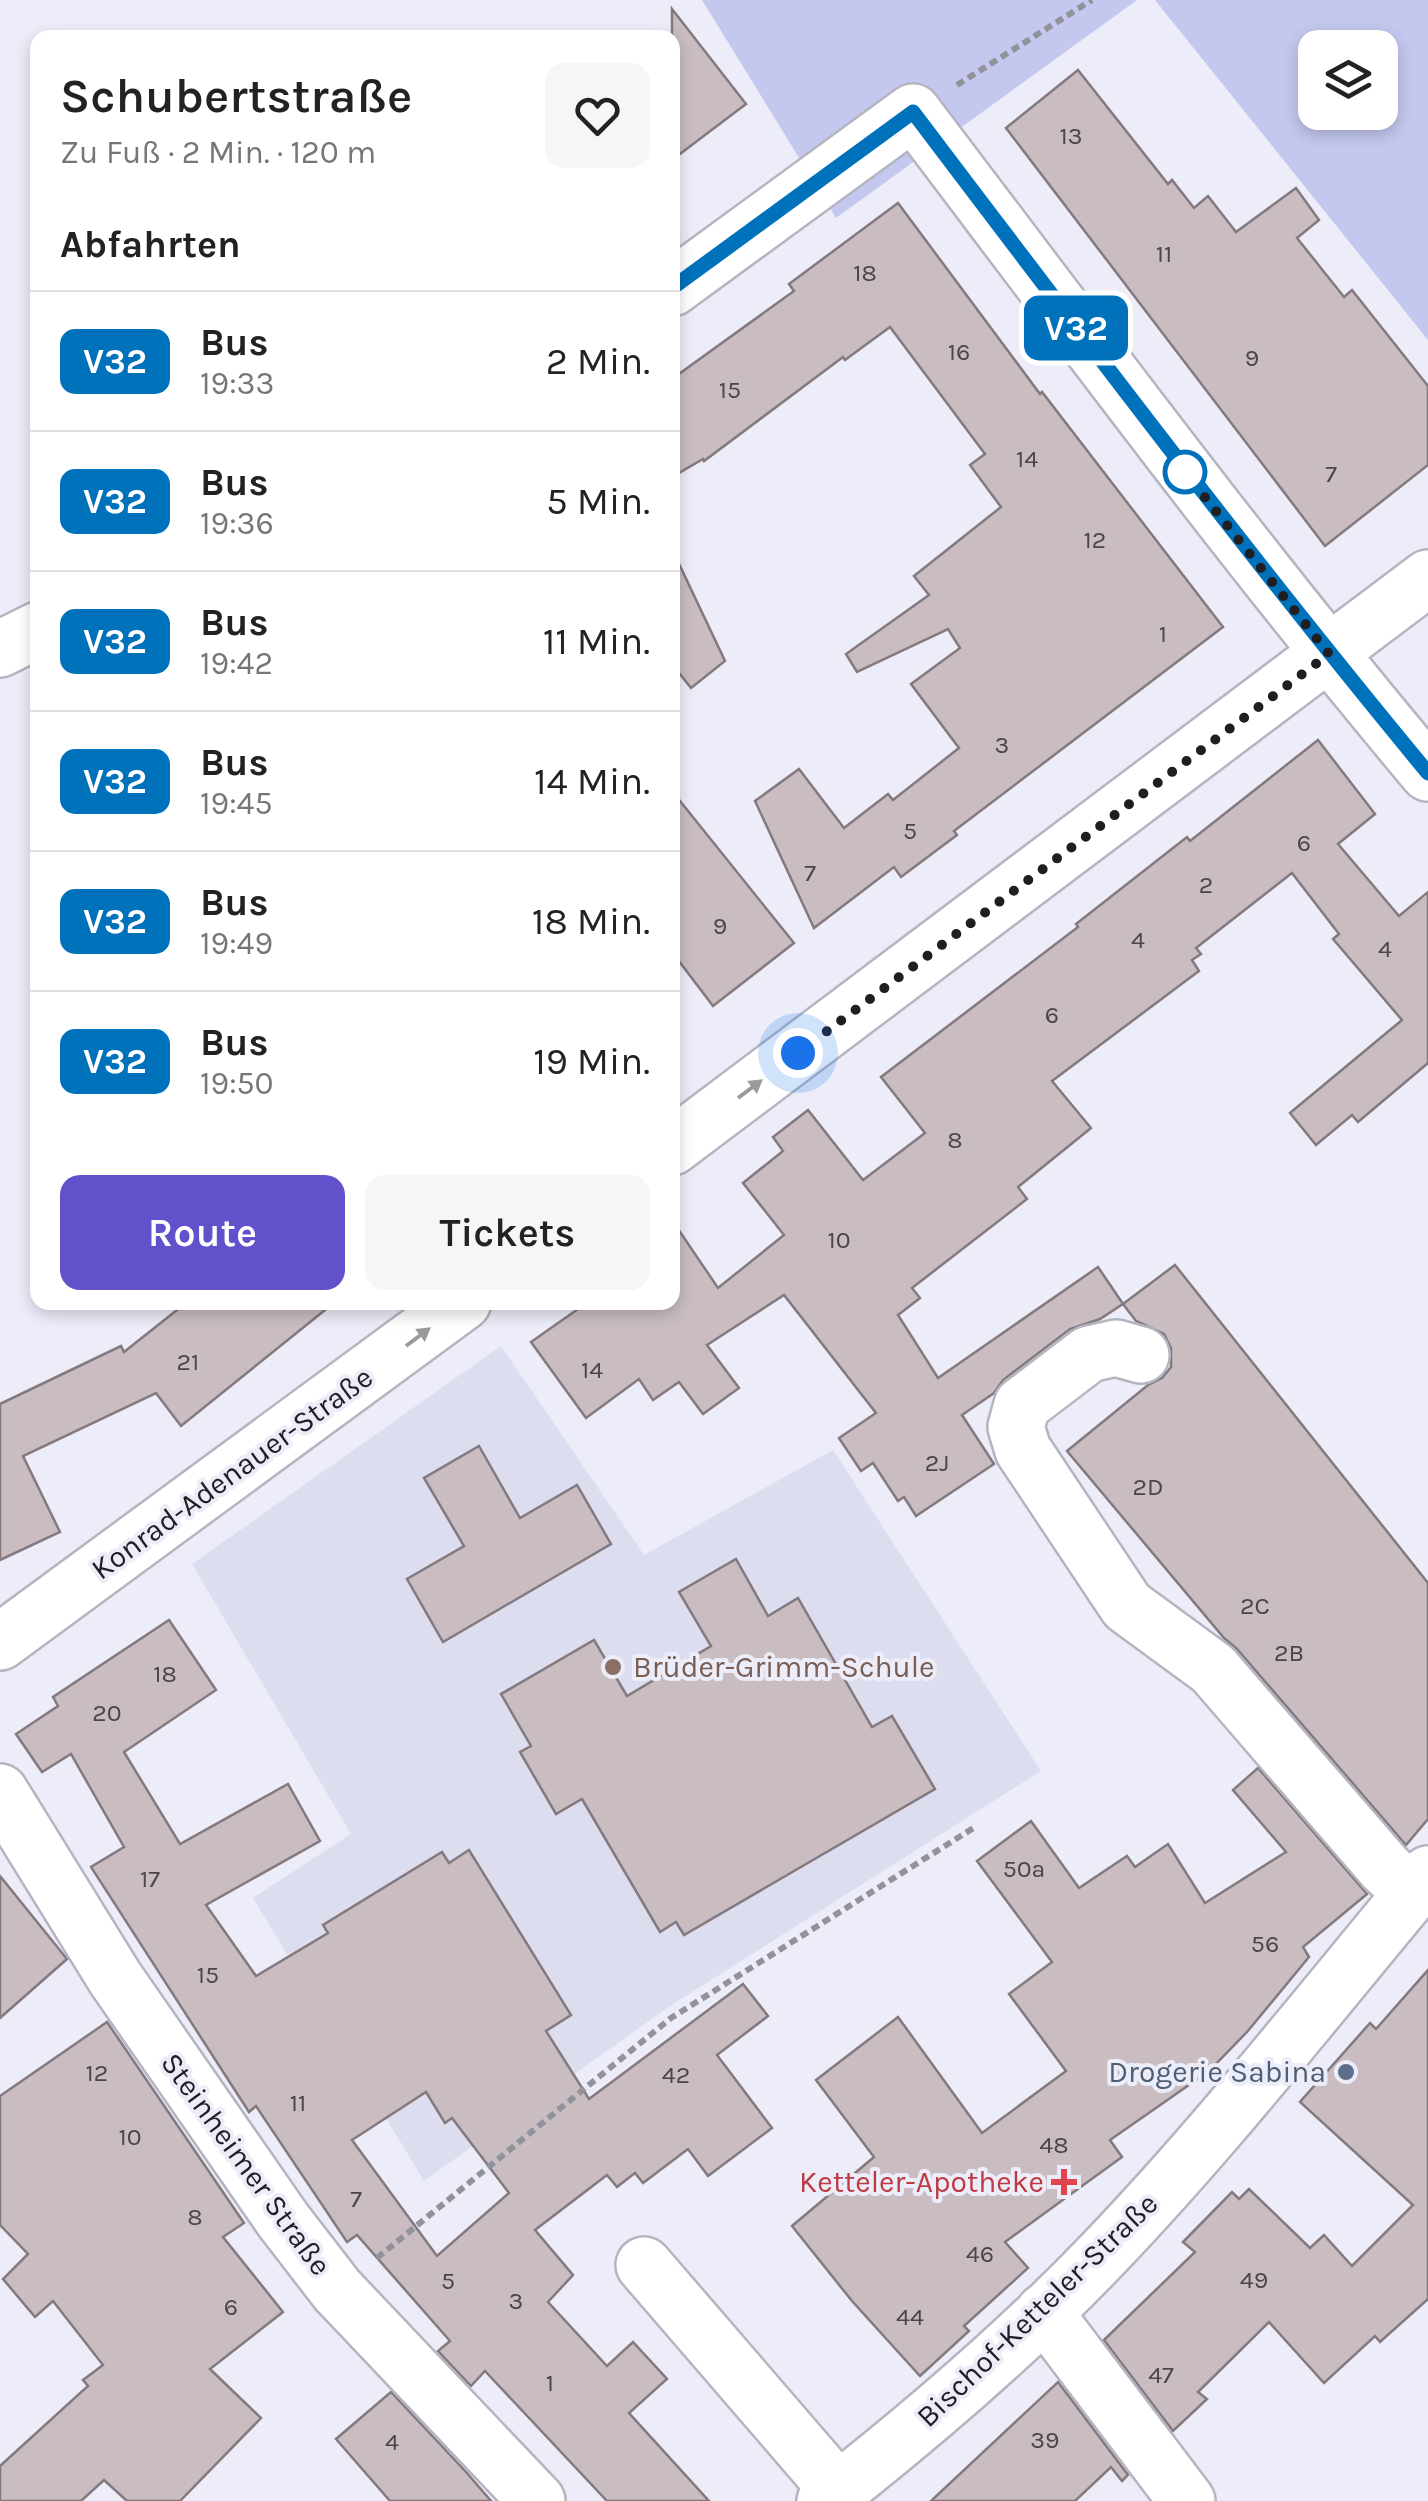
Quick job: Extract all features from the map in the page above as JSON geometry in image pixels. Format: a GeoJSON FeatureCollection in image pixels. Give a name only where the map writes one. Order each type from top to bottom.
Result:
{"type":"FeatureCollection","features":[{"type":"Feature","properties":{"kind":"street"},"geometry":{"type":"LineString","coordinates":[[680,282],[913,112],[1186,474],[1428,773]]}},
{"type":"Feature","properties":{"kind":"street"},"geometry":{"type":"LineString","coordinates":[[680,1141],[1428,578]]}},
{"type":"Feature","properties":{"kind":"street"},"geometry":{"type":"LineString","coordinates":[[0,649],[30,634]]}},
{"type":"Feature","properties":{"kind":"street","name":"Konrad-Adenauer-Straße"},"geometry":{"type":"LineString","coordinates":[[0,1642],[453,1310]]}},
{"type":"Feature","properties":{"kind":"street"},"geometry":{"type":"LineString","coordinates":[[1141,1355],[1116,1348],[1089,1354],[1022,1405],[1016,1427],[1023,1450],[1127,1606],[1213,1669],[1384,1867],[1420,1884]]}},
{"type":"Feature","properties":{"kind":"street","name":"Steinheimer Straße"},"geometry":{"type":"LineString","coordinates":[[0,1792],[115,1978],[283,2220],[337,2290],[537,2501]]}},
{"type":"Feature","properties":{"kind":"street","name":"Bischof-Ketteler-Straße"},"geometry":{"type":"LineString","coordinates":[[832,2496],[907,2437],[1102,2256],[1420,1884]]}},
{"type":"Feature","properties":{"kind":"street"},"geometry":{"type":"LineString","coordinates":[[644,2265],[832,2496]]}},
{"type":"Feature","properties":{"kind":"street"},"geometry":{"type":"LineString","coordinates":[[1044,2312],[1187,2501]]}},
{"type":"Feature","properties":{"kind":"path"},"geometry":{"type":"LineString","coordinates":[[913,112],[1092,0]]}},
{"type":"Feature","properties":{"kind":"path"},"geometry":{"type":"LineString","coordinates":[[337,2290],[671,2018],[975,1826]]}},
{"type":"Feature","properties":{"kind":"shaded area"},"geometry":{"type":"Polygon","coordinates":[[[702,0],[1137,0],[836,218],[702,0]]]}},
{"type":"Feature","properties":{"kind":"shaded area"},"geometry":{"type":"Polygon","coordinates":[[[1155,0],[1428,0],[1428,340],[1155,0]]]}},
{"type":"Feature","properties":{"kind":"shaded area","name":"Brüder-Grimm-Schule"},"geometry":{"type":"Polygon","coordinates":[[[501,1346],[644,1555],[833,1450],[1041,1771],[670,2006],[424,2181],[253,1898],[351,1834],[192,1564],[501,1346]]]}},
{"type":"Feature","properties":{"kind":"building"},"geometry":{"type":"Polygon","coordinates":[[[672,9],[746,104],[680,154],[680,30],[672,30],[672,9]]]}},
{"type":"Feature","properties":{"kind":"building"},"geometry":{"type":"Polygon","coordinates":[[[1078,70],[1168,184],[1172,180],[1194,208],[1208,196],[1236,232],[1296,188],[1319,220],[1297,238],[1344,297],[1352,290],[1428,386],[1428,465],[1325,546],[1006,128],[1078,70]]]}},
{"type":"Feature","properties":{"kind":"building"},"geometry":{"type":"Polygon","coordinates":[[[898,203],[1040,394],[1223,627],[954,831],[957,835],[901,877],[894,867],[814,928],[755,801],[799,769],[844,828],[888,794],[893,800],[959,748],[911,684],[960,648],[948,629],[857,672],[846,654],[929,595],[914,576],[1001,507],[970,465],[985,454],[890,327],[845,360],[843,357],[704,461],[680,472],[680,373],[794,291],[789,284],[898,203]]]}},
{"type":"Feature","properties":{"kind":"building"},"geometry":{"type":"Polygon","coordinates":[[[680,566],[725,661],[691,688],[680,674],[680,566]]]}},
{"type":"Feature","properties":{"kind":"building"},"geometry":{"type":"Polygon","coordinates":[[[1318,740],[1375,814],[1338,844],[1399,916],[1428,892],[1428,1063],[1358,1122],[1352,1115],[1316,1145],[1290,1113],[1402,1020],[1333,939],[1339,934],[1292,873],[1196,948],[1201,954],[1192,960],[1199,971],[1052,1081],[1091,1128],[1018,1187],[1027,1199],[912,1288],[920,1298],[898,1315],[938,1378],[1098,1267],[1123,1304],[1100,1319],[1070,1329],[962,1415],[994,1464],[916,1516],[904,1497],[898,1501],[873,1463],[861,1471],[839,1438],[876,1413],[784,1295],[707,1345],[739,1388],[703,1414],[679,1382],[653,1400],[639,1379],[586,1418],[531,1342],[577,1310],[680,1310],[680,1232],[718,1288],[784,1235],[743,1183],[783,1151],[773,1137],[808,1110],[863,1180],[925,1133],[881,1077],[1078,927],[1076,924],[1187,837],[1190,841],[1318,740]]]}},
{"type":"Feature","properties":{"kind":"building"},"geometry":{"type":"Polygon","coordinates":[[[680,801],[794,943],[713,1006],[680,963],[680,801]]]}},
{"type":"Feature","properties":{"kind":"building"},"geometry":{"type":"Polygon","coordinates":[[[1175,1265],[1428,1583],[1428,1819],[1406,1845],[1067,1451],[1171,1367],[1171,1348],[1164,1334],[1136,1321],[1123,1304],[1175,1265]]]}},
{"type":"Feature","properties":{"kind":"building"},"geometry":{"type":"Polygon","coordinates":[[[177,1310],[325,1310],[181,1426],[156,1393],[23,1456],[60,1532],[0,1560],[0,1404],[121,1346],[124,1352],[177,1310]]]}},
{"type":"Feature","properties":{"kind":"building"},"geometry":{"type":"Polygon","coordinates":[[[479,1446],[520,1518],[577,1485],[611,1544],[443,1642],[407,1579],[464,1546],[424,1478],[479,1446]]]}},
{"type":"Feature","properties":{"kind":"building"},"geometry":{"type":"Polygon","coordinates":[[[736,1559],[768,1616],[798,1598],[872,1727],[892,1716],[935,1789],[684,1935],[676,1922],[660,1932],[582,1799],[556,1814],[520,1752],[531,1746],[501,1694],[594,1640],[627,1696],[711,1646],[679,1592],[736,1559]]]}},
{"type":"Feature","properties":{"kind":"building"},"geometry":{"type":"Polygon","coordinates":[[[169,1620],[216,1690],[124,1752],[180,1844],[288,1784],[320,1841],[206,1905],[256,1976],[328,1933],[323,1925],[442,1852],[449,1863],[469,1850],[571,2015],[546,2031],[589,2099],[743,1984],[768,2016],[717,2055],[772,2128],[708,2176],[688,2149],[643,2183],[635,2173],[617,2187],[607,2175],[535,2230],[573,2275],[548,2302],[607,2366],[633,2342],[667,2379],[629,2413],[709,2501],[607,2501],[485,2371],[471,2386],[438,2351],[450,2341],[357,2235],[347,2242],[256,2106],[249,2112],[91,1867],[124,1847],[71,1754],[42,1772],[16,1734],[58,1706],[53,1697],[169,1620]],[[426,2092],[352,2140],[437,2256],[509,2193],[452,2118],[445,2123],[426,2092]]]}},
{"type":"Feature","properties":{"kind":"building"},"geometry":{"type":"Polygon","coordinates":[[[1258,1768],[1367,1894],[1303,1947],[1309,1957],[1209,2071],[1110,2140],[1122,2157],[1005,2242],[1028,2268],[964,2326],[969,2331],[920,2376],[852,2301],[792,2226],[874,2157],[816,2080],[898,2017],[982,2133],[1066,2071],[1009,1994],[1052,1962],[977,1861],[1031,1821],[1079,1888],[1127,1856],[1135,1867],[1168,1844],[1205,1903],[1286,1852],[1233,1790],[1258,1768]]]}},
{"type":"Feature","properties":{"kind":"building"},"geometry":{"type":"Polygon","coordinates":[[[0,1876],[67,1959],[0,2018],[0,1876]]]}},
{"type":"Feature","properties":{"kind":"building"},"geometry":{"type":"Polygon","coordinates":[[[1428,1970],[1428,2299],[1380,2342],[1375,2336],[1324,2383],[1269,2322],[1198,2392],[1207,2399],[1173,2431],[1104,2340],[1195,2252],[1183,2242],[1232,2192],[1239,2199],[1249,2189],[1310,2248],[1324,2235],[1352,2266],[1413,2205],[1300,2102],[1370,2023],[1376,2029],[1428,1970]]]}},
{"type":"Feature","properties":{"kind":"building"},"geometry":{"type":"Polygon","coordinates":[[[107,2022],[244,2223],[223,2237],[283,2312],[210,2369],[261,2418],[180,2501],[127,2501],[104,2480],[81,2501],[0,2501],[0,2466],[88,2386],[83,2380],[103,2365],[53,2301],[35,2317],[3,2279],[28,2254],[0,2225],[0,2096],[107,2022]]]}},
{"type":"Feature","properties":{"kind":"building"},"geometry":{"type":"Polygon","coordinates":[[[1058,2382],[1128,2475],[1122,2481],[1111,2467],[1075,2501],[931,2501],[1058,2382]]]}},
{"type":"Feature","properties":{"kind":"building"},"geometry":{"type":"Polygon","coordinates":[[[391,2392],[491,2501],[390,2501],[336,2439],[391,2392]]]}},
{"type":"Feature","properties":{"kind":"bus line","name":"V32"},"geometry":{"type":"LineString","coordinates":[[680,282],[913,112],[1186,474],[1428,773]]}},
{"type":"Feature","properties":{"kind":"place","name":"Brüder-Grimm-Schule"},"geometry":{"type":"Point","coordinates":[613,1667]}},
{"type":"Feature","properties":{"kind":"place","name":"Drogerie Sabina"},"geometry":{"type":"Point","coordinates":[1346,2072]}},
{"type":"Feature","properties":{"kind":"place","name":"Ketteler-Apotheke"},"geometry":{"type":"Point","coordinates":[1064,2182]}},
{"type":"Feature","properties":{"kind":"route"},"geometry":{"type":"LineString","coordinates":[[798,1053],[1329,654],[1185,472]]}}]}
